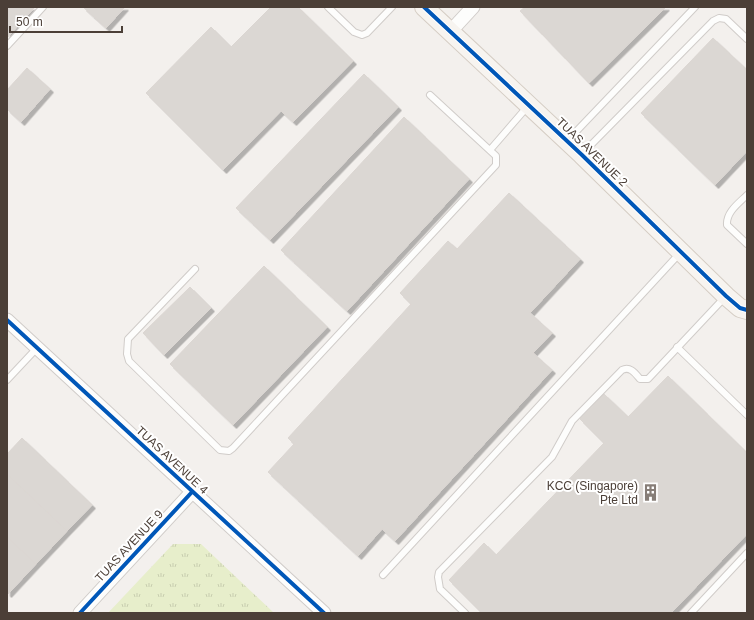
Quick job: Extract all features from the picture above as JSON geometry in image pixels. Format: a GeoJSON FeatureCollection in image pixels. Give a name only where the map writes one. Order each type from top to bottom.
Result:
{"type":"FeatureCollection","features":[{"type":"Feature","properties":{"kind":"street","name":"TUAS AVENUE 2"},"geometry":{"type":"LineString","coordinates":[[424,7],[582,155],[726,296],[743,309],[747,324]]}},
{"type":"Feature","properties":{"kind":"street"},"geometry":{"type":"LineString","coordinates":[[450,32],[474,7]]}},
{"type":"Feature","properties":{"kind":"street","name":"TUAS AVENUE 4"},"geometry":{"type":"LineString","coordinates":[[7,320],[324,613]]}},
{"type":"Feature","properties":{"kind":"street","name":"TUAS AVENUE 9"},"geometry":{"type":"LineString","coordinates":[[80,613],[192,492]]}},
{"type":"Feature","properties":{"kind":"lane"},"geometry":{"type":"LineString","coordinates":[[7,46],[43,7]]}},
{"type":"Feature","properties":{"kind":"lane"},"geometry":{"type":"LineString","coordinates":[[328,7],[354,32],[362,35],[367,33],[392,7]]}},
{"type":"Feature","properties":{"kind":"lane"},"geometry":{"type":"LineString","coordinates":[[567,141],[695,7]]}},
{"type":"Feature","properties":{"kind":"lane"},"geometry":{"type":"LineString","coordinates":[[582,155],[713,21],[719,18],[726,19],[747,40]]}},
{"type":"Feature","properties":{"kind":"lane"},"geometry":{"type":"LineString","coordinates":[[195,269],[128,339],[127,354],[129,361],[220,450],[229,450],[494,168],[496,156],[430,95]]}},
{"type":"Feature","properties":{"kind":"lane"},"geometry":{"type":"LineString","coordinates":[[490,150],[529,105]]}},
{"type":"Feature","properties":{"kind":"lane"},"geometry":{"type":"LineString","coordinates":[[747,195],[728,215],[727,225],[747,244]]}},
{"type":"Feature","properties":{"kind":"lane"},"geometry":{"type":"LineString","coordinates":[[382,575],[682,252]]}},
{"type":"Feature","properties":{"kind":"lane"},"geometry":{"type":"LineString","coordinates":[[465,613],[440,589],[438,577],[439,572],[552,456],[572,421],[622,370],[625,368],[629,369],[640,379],[648,379],[726,296]]}},
{"type":"Feature","properties":{"kind":"lane"},"geometry":{"type":"LineString","coordinates":[[677,347],[747,415]]}},
{"type":"Feature","properties":{"kind":"lane"},"geometry":{"type":"LineString","coordinates":[[7,380],[37,348]]}},
{"type":"Feature","properties":{"kind":"lane"},"geometry":{"type":"LineString","coordinates":[[691,613],[747,552]]}},
{"type":"Feature","properties":{"kind":"green space"},"geometry":{"type":"Polygon","coordinates":[[[173,544],[201,544],[274,613],[108,613],[173,544]]]}},
{"type":"Feature","properties":{"kind":"building"},"geometry":{"type":"Polygon","coordinates":[[[7,7],[35,7],[7,38],[7,7]]]}},
{"type":"Feature","properties":{"kind":"building"},"geometry":{"type":"Polygon","coordinates":[[[83,7],[125,7],[106,28],[83,7]]]}},
{"type":"Feature","properties":{"kind":"building"},"geometry":{"type":"Polygon","coordinates":[[[271,7],[298,7],[353,61],[293,122],[281,111],[223,170],[146,93],[211,27],[231,47],[271,7]]]}},
{"type":"Feature","properties":{"kind":"building"},"geometry":{"type":"Polygon","coordinates":[[[525,7],[666,7],[589,83],[520,11],[525,7]]]}},
{"type":"Feature","properties":{"kind":"building"},"geometry":{"type":"Polygon","coordinates":[[[713,38],[747,70],[747,151],[715,185],[641,113],[713,38]]]}},
{"type":"Feature","properties":{"kind":"building"},"geometry":{"type":"Polygon","coordinates":[[[27,68],[50,89],[21,122],[7,109],[7,90],[27,68]]]}},
{"type":"Feature","properties":{"kind":"building"},"geometry":{"type":"Polygon","coordinates":[[[364,74],[398,107],[270,240],[236,208],[364,74]]]}},
{"type":"Feature","properties":{"kind":"building"},"geometry":{"type":"Polygon","coordinates":[[[404,117],[469,179],[347,311],[281,250],[404,117]]]}},
{"type":"Feature","properties":{"kind":"building"},"geometry":{"type":"Polygon","coordinates":[[[509,193],[580,259],[530,313],[552,333],[533,353],[552,370],[395,541],[382,529],[358,556],[268,472],[294,444],[288,438],[411,304],[400,293],[448,241],[457,249],[509,193]]]}},
{"type":"Feature","properties":{"kind":"building"},"geometry":{"type":"Polygon","coordinates":[[[264,266],[327,327],[233,425],[170,364],[264,266]]]}},
{"type":"Feature","properties":{"kind":"building"},"geometry":{"type":"Polygon","coordinates":[[[190,287],[211,308],[164,355],[143,333],[190,287]]]}},
{"type":"Feature","properties":{"kind":"building","name":"KCC (Singapore) Pte Ltd"},"geometry":{"type":"Polygon","coordinates":[[[668,376],[747,453],[747,534],[671,613],[482,613],[449,580],[484,543],[496,555],[604,443],[580,419],[604,394],[628,417],[668,376]]]}},
{"type":"Feature","properties":{"kind":"building"},"geometry":{"type":"Polygon","coordinates":[[[22,438],[92,505],[67,531],[7,474],[7,454],[22,438]]]}},
{"type":"Feature","properties":{"kind":"building"},"geometry":{"type":"Polygon","coordinates":[[[7,474],[67,531],[36,564],[7,537],[7,474]]]}},
{"type":"Feature","properties":{"kind":"building"},"geometry":{"type":"Polygon","coordinates":[[[7,537],[36,564],[8,594],[7,593],[7,537]]]}},
{"type":"Feature","properties":{"kind":"cycle path"},"geometry":{"type":"LineString","coordinates":[[424,7],[582,155],[726,296],[740,308],[747,310]]}},
{"type":"Feature","properties":{"kind":"cycle path"},"geometry":{"type":"LineString","coordinates":[[7,320],[324,613]]}},
{"type":"Feature","properties":{"kind":"cycle path"},"geometry":{"type":"LineString","coordinates":[[80,613],[192,492]]}},
{"type":"Feature","properties":{"kind":"place","name":"KCC (Singapore) Pte Ltd"},"geometry":{"type":"Point","coordinates":[651,493]}}]}
